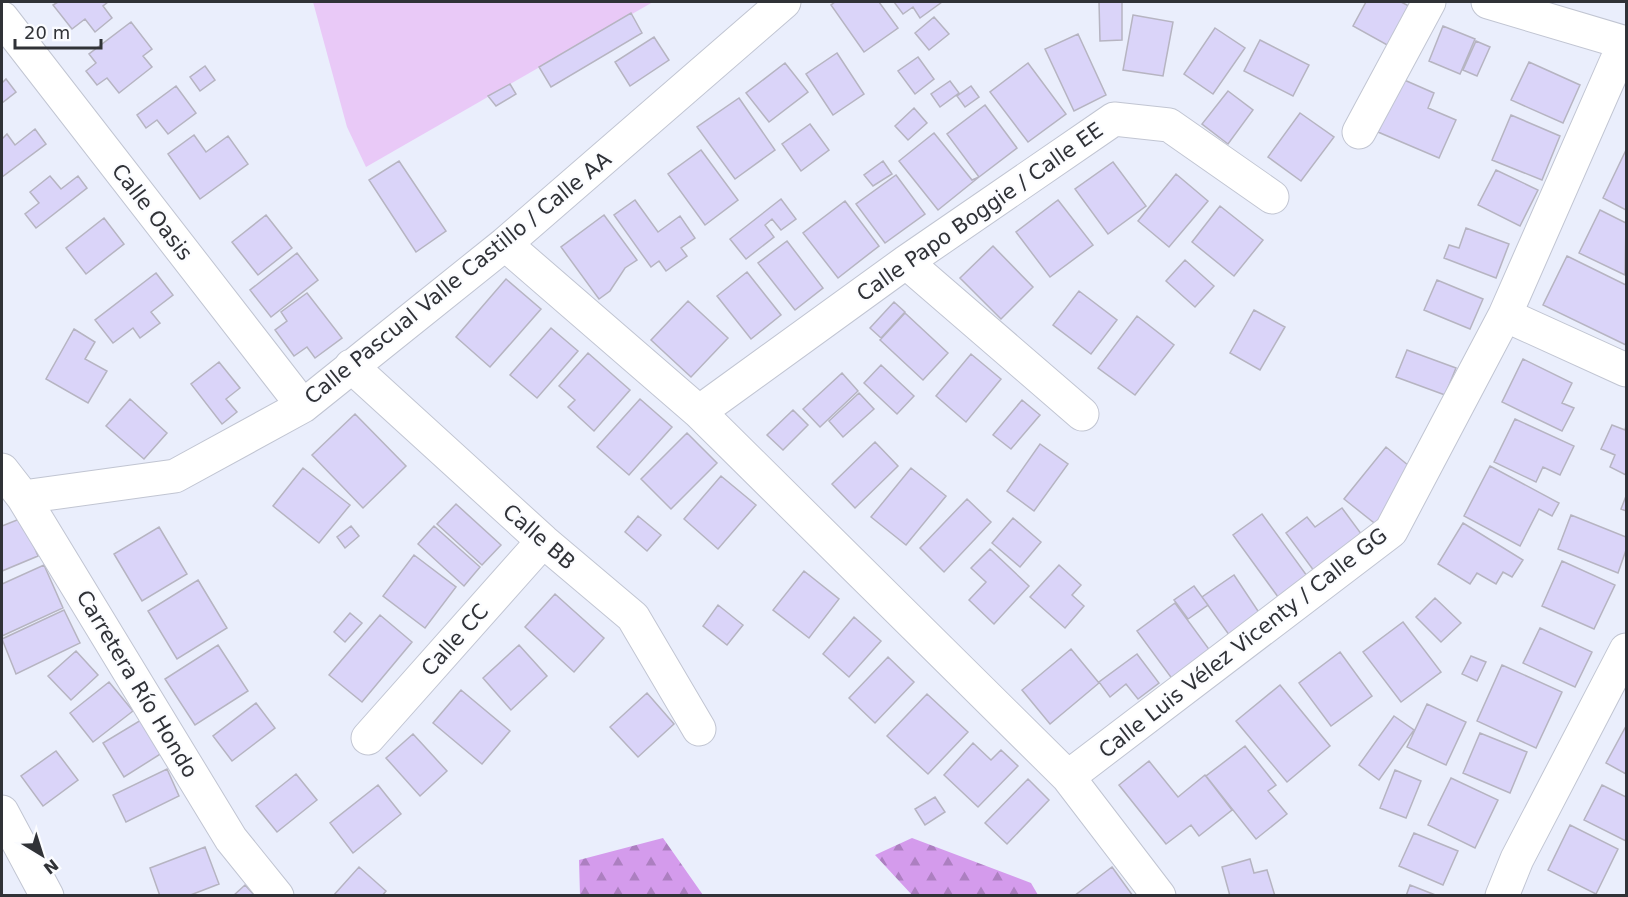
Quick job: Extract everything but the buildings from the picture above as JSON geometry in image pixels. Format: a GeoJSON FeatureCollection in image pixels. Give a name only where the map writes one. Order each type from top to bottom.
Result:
{"type":"FeatureCollection","features":[{"type":"Feature","properties":{"kind":"street","name":"Calle Pascual Valle Castillo / Calle AA"},"geometry":{"type":"LineString","coordinates":[[23,497],[175,476],[303,406],[506,244],[784,2]]}},
{"type":"Feature","properties":{"kind":"street"},"geometry":{"type":"LineString","coordinates":[[1359,132],[1429,2]]}},
{"type":"Feature","properties":{"kind":"street"},"geometry":{"type":"LineString","coordinates":[[1488,2],[1625,44]]}},
{"type":"Feature","properties":{"kind":"street","name":"Calle Oasis"},"geometry":{"type":"LineString","coordinates":[[2,18],[303,406]]}},
{"type":"Feature","properties":{"kind":"street","name":"Calle Luis Vélez Vicenty / Calle GG"},"geometry":{"type":"LineString","coordinates":[[1068,777],[1391,531],[1505,315],[1625,44]]}},
{"type":"Feature","properties":{"kind":"street","name":"Calle Papo Boggie / Calle EE"},"geometry":{"type":"LineString","coordinates":[[699,412],[906,262],[1114,119],[1169,125],[1272,197]]}},
{"type":"Feature","properties":{"kind":"street"},"geometry":{"type":"LineString","coordinates":[[506,244],[699,412],[1068,777],[1159,896]]}},
{"type":"Feature","properties":{"kind":"street"},"geometry":{"type":"LineString","coordinates":[[906,262],[1083,414]]}},
{"type":"Feature","properties":{"kind":"street"},"geometry":{"type":"LineString","coordinates":[[1505,315],[1626,370]]}},
{"type":"Feature","properties":{"kind":"street","name":"Calle BB"},"geometry":{"type":"LineString","coordinates":[[351,366],[543,542],[633,617],[699,729]]}},
{"type":"Feature","properties":{"kind":"street","name":"Carretera Río Hondo"},"geometry":{"type":"LineString","coordinates":[[2,470],[23,497],[231,839],[277,896]]}},
{"type":"Feature","properties":{"kind":"street","name":"Calle CC"},"geometry":{"type":"LineString","coordinates":[[368,738],[543,542]]}},
{"type":"Feature","properties":{"kind":"street"},"geometry":{"type":"LineString","coordinates":[[1502,896],[1517,860],[1626,650]]}},
{"type":"Feature","properties":{"kind":"street"},"geometry":{"type":"LineString","coordinates":[[2,812],[47,896]]}},
{"type":"Feature","properties":{"kind":"green space"},"geometry":{"type":"Polygon","coordinates":[[[663,838],[703,895],[580,895],[579,860],[663,838]]]}},
{"type":"Feature","properties":{"kind":"green space"},"geometry":{"type":"Polygon","coordinates":[[[912,838],[1031,883],[1038,895],[912,895],[875,855],[912,838]]]}},
{"type":"Feature","properties":{"kind":"shaded area"},"geometry":{"type":"Polygon","coordinates":[[[313,2],[653,2],[366,167],[347,127],[313,2]]]}}]}
